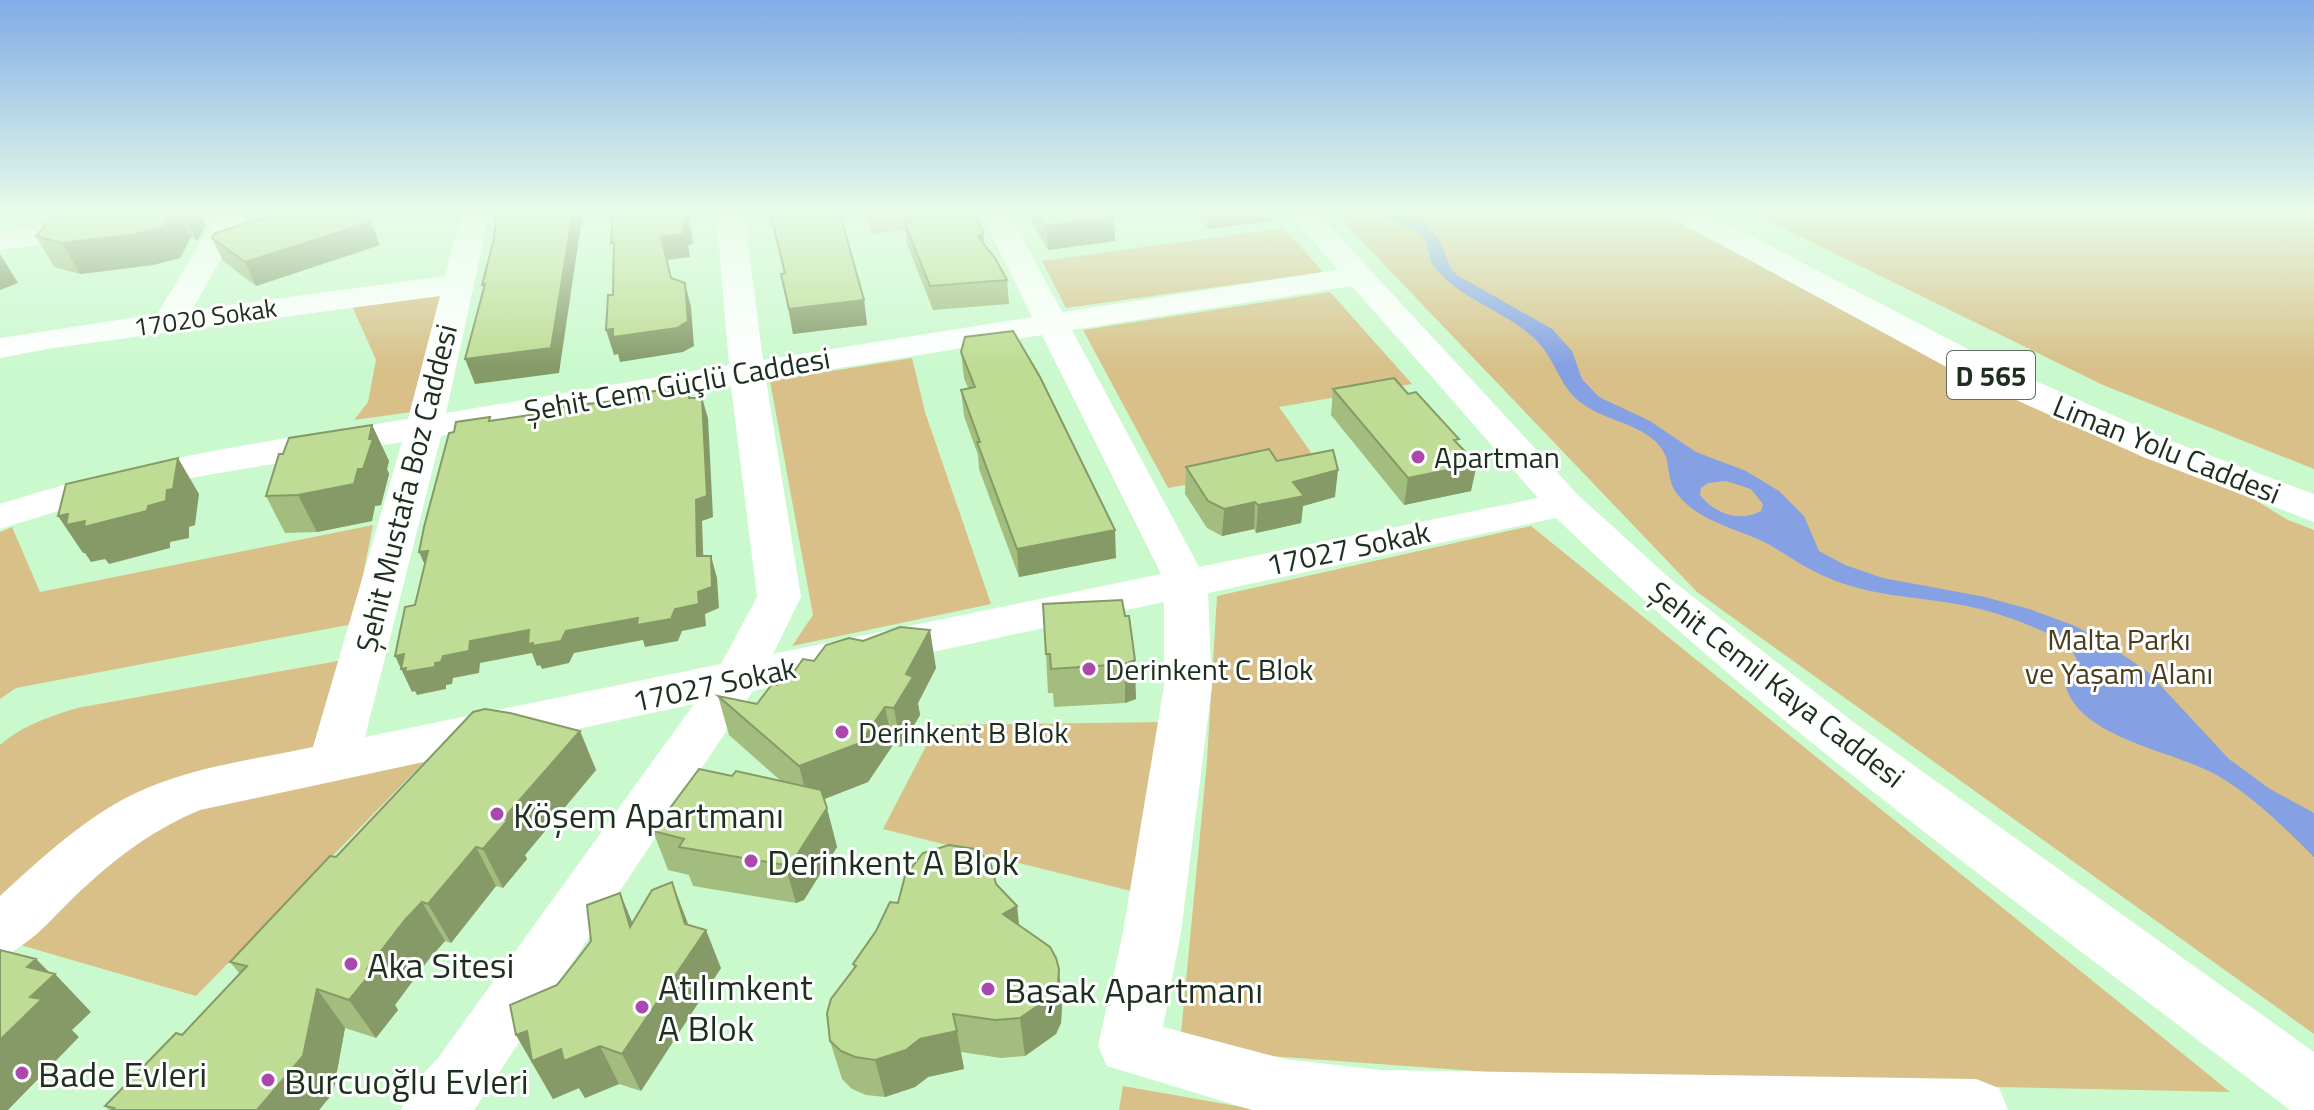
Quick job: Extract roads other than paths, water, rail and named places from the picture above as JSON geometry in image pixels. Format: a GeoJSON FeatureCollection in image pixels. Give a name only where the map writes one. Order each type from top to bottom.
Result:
{"type":"FeatureCollection","features":[{"type":"Feature","properties":{"kind":"main road","name":"Liman Yolu Caddesi"},"geometry":{"type":"LineString","coordinates":[[1778,263],[1976,368],[2157,449],[2314,509]]}},
{"type":"Feature","properties":{"kind":"main road","name":"Liman Yolu Caddesi"},"geometry":{"type":"LineString","coordinates":[[1823,263],[2019,359],[2314,485]]}},
{"type":"Feature","properties":{"kind":"street"},"geometry":{"type":"LineString","coordinates":[[169,322],[203,263]]}},
{"type":"Feature","properties":{"kind":"street","name":"Şehit Mustafa Boz Caddesi"},"geometry":{"type":"LineString","coordinates":[[333,764],[424,428],[463,263]]}},
{"type":"Feature","properties":{"kind":"street"},"geometry":{"type":"LineString","coordinates":[[433,1110],[460,1079],[737,679],[779,597],[747,371],[736,263]]}},
{"type":"Feature","properties":{"kind":"street"},"geometry":{"type":"LineString","coordinates":[[1022,263],[1186,582],[1188,686],[1152,932],[1129,1046],[1284,1089],[1380,1101],[1976,1110]]}},
{"type":"Feature","properties":{"kind":"street","name":"Şehit Cemil Kaya Caddesi"},"geometry":{"type":"LineString","coordinates":[[1348,263],[1565,504],[1658,591],[1835,734],[2314,1090]]}},
{"type":"Feature","properties":{"kind":"street","name":"Şehit Cem Güçlü Caddesi"},"geometry":{"type":"LineString","coordinates":[[0,517],[122,480],[214,460],[424,428],[747,371],[1360,276]]}},
{"type":"Feature","properties":{"kind":"street","name":"17020 Sokak"},"geometry":{"type":"LineString","coordinates":[[0,348],[458,284]]}},
{"type":"Feature","properties":{"kind":"street","name":"17027 Sokak"},"geometry":{"type":"LineString","coordinates":[[0,932],[90,848],[142,812],[192,792],[1565,504]]}},
{"type":"Feature","properties":{"kind":"water"},"geometry":{"type":"Polygon","coordinates":[[[1432,263],[1449,263],[1457,275],[1552,329],[1572,351],[1582,379],[1599,397],[1650,421],[1696,452],[1746,471],[1779,491],[1804,516],[1819,551],[1845,565],[1883,578],[1985,597],[2029,609],[2075,626],[2101,640],[2148,672],[2229,759],[2270,789],[2314,813],[2314,857],[2258,804],[2233,785],[2201,767],[2129,740],[2086,716],[2071,699],[2064,679],[2077,660],[2070,647],[2059,639],[2022,622],[1982,610],[1874,592],[1842,583],[1811,570],[1768,544],[1697,512],[1678,495],[1671,482],[1665,454],[1655,441],[1638,429],[1580,402],[1567,388],[1535,339],[1458,289],[1432,263]],[[1726,481],[1708,483],[1701,488],[1700,495],[1712,507],[1728,514],[1753,514],[1761,511],[1763,504],[1751,489],[1726,481]]]}},
{"type":"Feature","properties":{"kind":"place","name":"Apartman"},"geometry":{"type":"Point","coordinates":[1418,457]}},
{"type":"Feature","properties":{"kind":"place","name":"Derinkent C Blok"},"geometry":{"type":"Point","coordinates":[1089,669]}},
{"type":"Feature","properties":{"kind":"place","name":"Derinkent B Blok"},"geometry":{"type":"Point","coordinates":[842,732]}},
{"type":"Feature","properties":{"kind":"place","name":"Köşem Apartmanı"},"geometry":{"type":"Point","coordinates":[497,814]}},
{"type":"Feature","properties":{"kind":"place","name":"Derinkent A Blok"},"geometry":{"type":"Point","coordinates":[751,861]}},
{"type":"Feature","properties":{"kind":"place","name":"Aka Sitesi"},"geometry":{"type":"Point","coordinates":[351,964]}},
{"type":"Feature","properties":{"kind":"place","name":"Başak Apartmanı"},"geometry":{"type":"Point","coordinates":[988,989]}},
{"type":"Feature","properties":{"kind":"place","name":"Atılımkent A Blok"},"geometry":{"type":"Point","coordinates":[642,1007]}},
{"type":"Feature","properties":{"kind":"place","name":"Bade Evleri"},"geometry":{"type":"Point","coordinates":[22,1073]}},
{"type":"Feature","properties":{"kind":"place","name":"Burcuoğlu Evleri"},"geometry":{"type":"Point","coordinates":[268,1080]}},
{"type":"Feature","properties":{"kind":"park label","name":"Malta Parkı ve Yaşam Alanı"},"geometry":{"type":"Point","coordinates":[2119,656]}}]}
